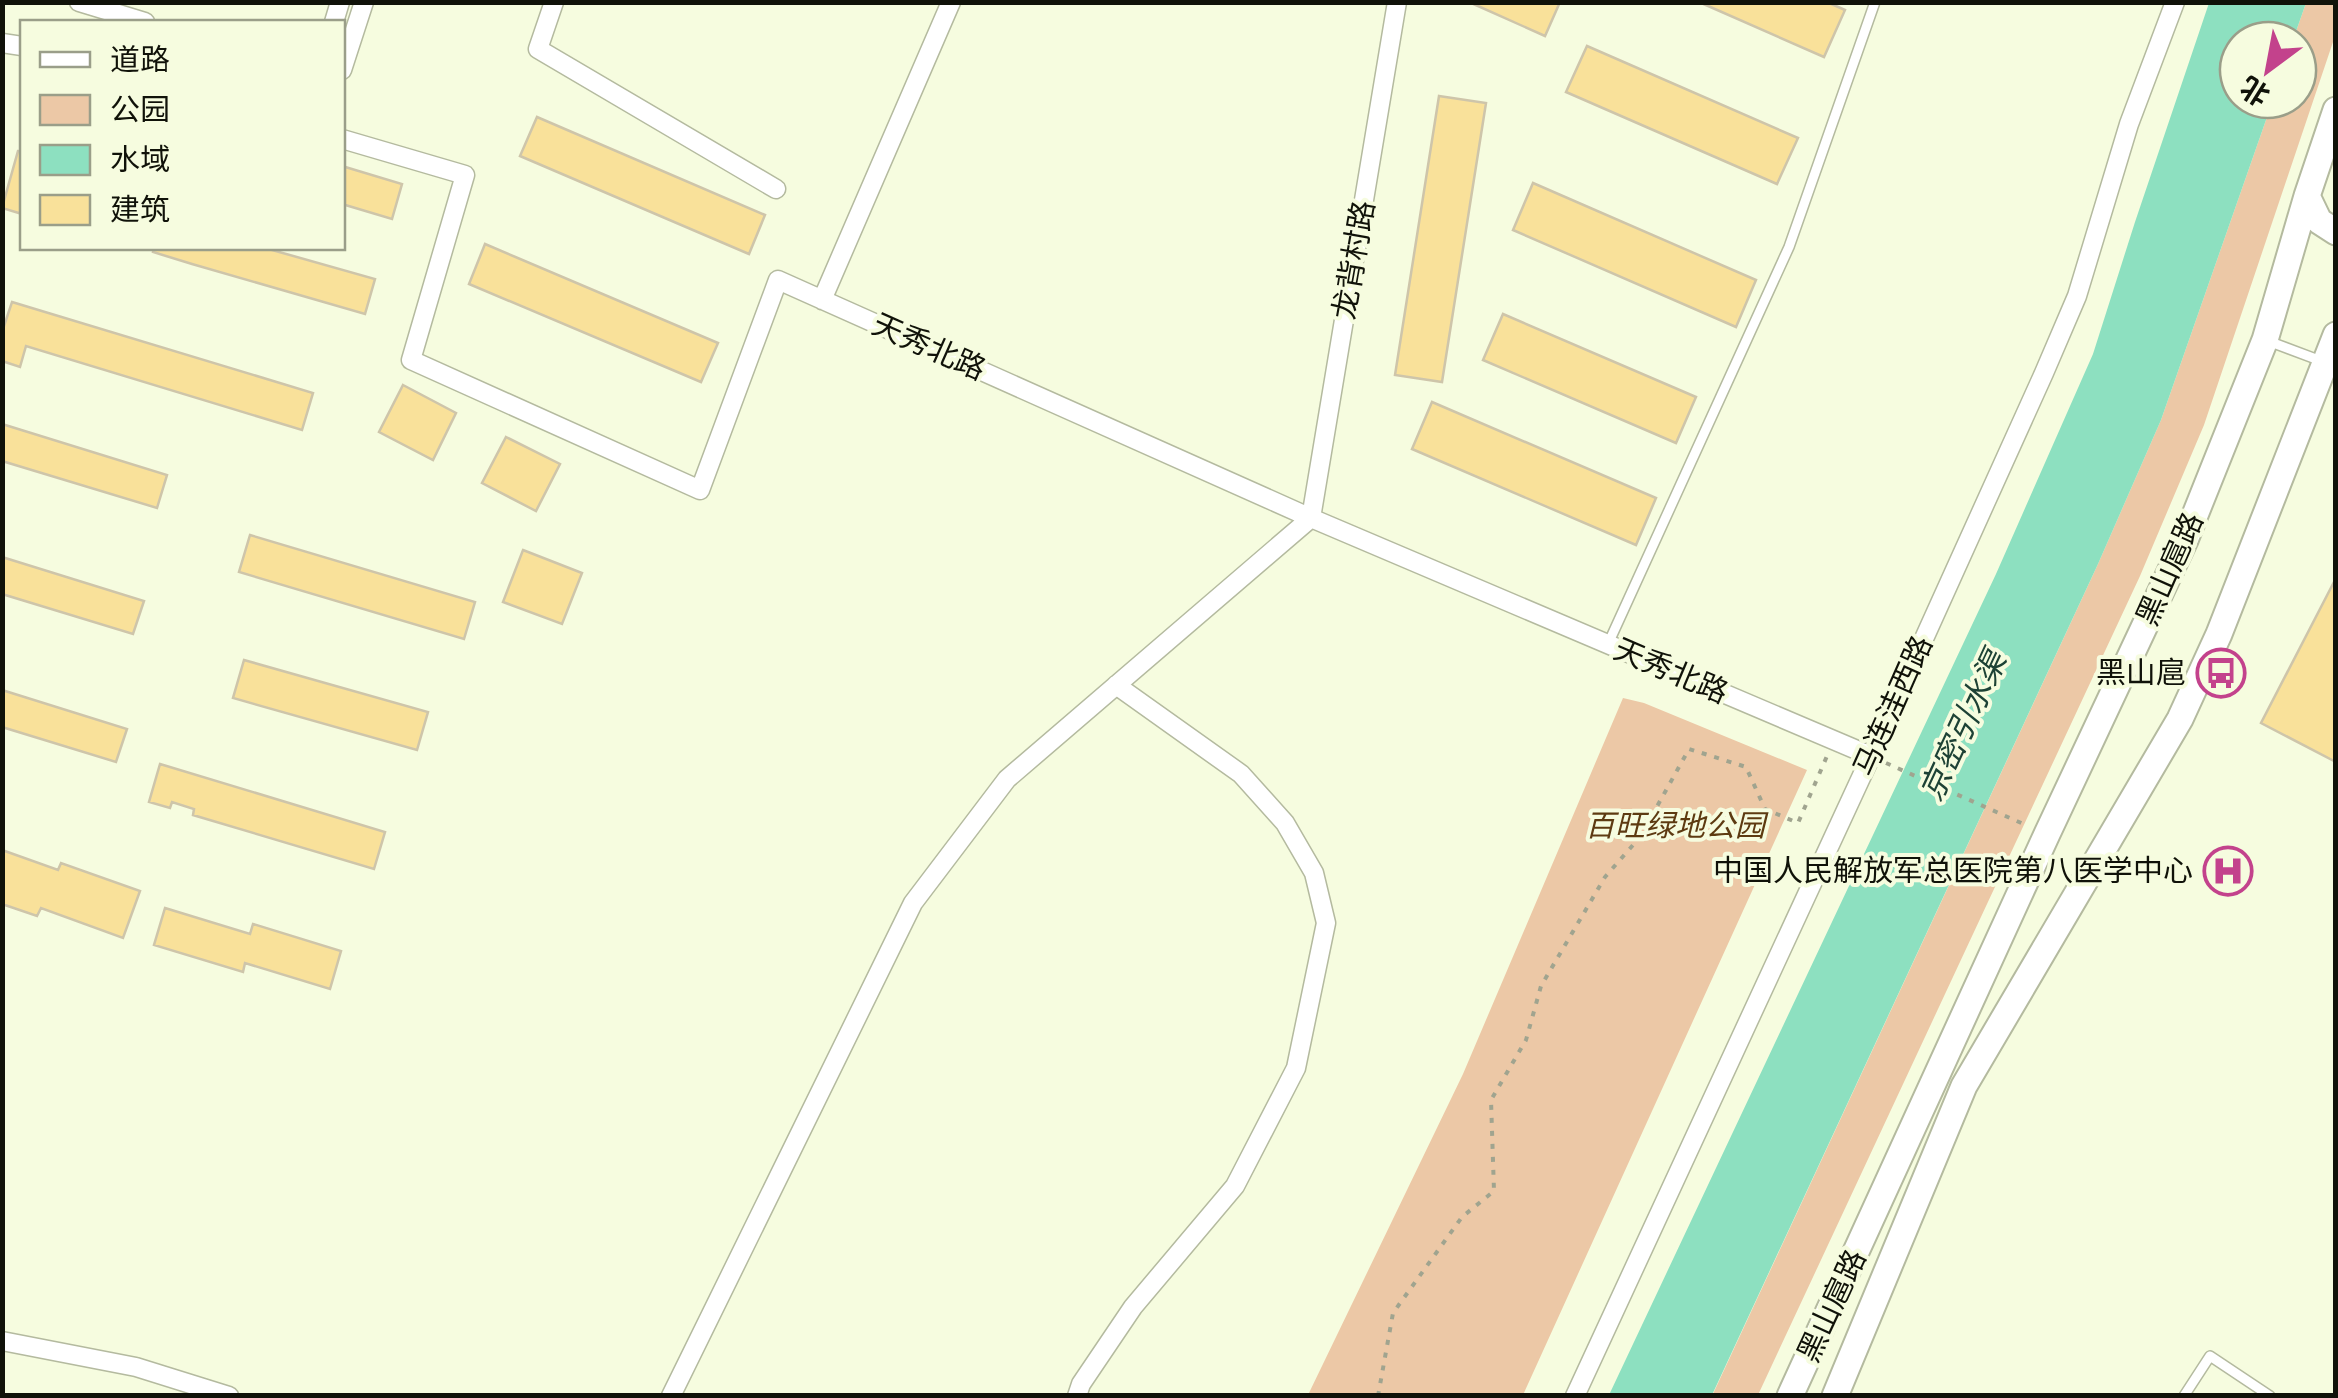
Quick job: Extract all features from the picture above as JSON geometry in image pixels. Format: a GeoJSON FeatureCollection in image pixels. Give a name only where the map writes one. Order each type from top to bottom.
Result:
{"type":"FeatureCollection","features":[{"type":"Feature","properties":{"kind":"main road","name":"黑山扈路"},"geometry":{"type":"LineString","coordinates":[[1790,1396],[2046,834],[2185,540],[2265,340],[2336,110]]}},
{"type":"Feature","properties":{"kind":"main road"},"geometry":{"type":"LineString","coordinates":[[2307,196],[2319,221],[2336,232]]}},
{"type":"Feature","properties":{"kind":"main road","name":"黑山扈路"},"geometry":{"type":"LineString","coordinates":[[1835,1396],[1964,1086],[2180,719],[2331,365],[2336,336]]}},
{"type":"Feature","properties":{"kind":"street"},"geometry":{"type":"LineString","coordinates":[[79,2],[138,20]]}},
{"type":"Feature","properties":{"kind":"street"},"geometry":{"type":"LineString","coordinates":[[345,61],[364,2]]}},
{"type":"Feature","properties":{"kind":"street"},"geometry":{"type":"LineString","coordinates":[[554,2],[538,48],[776,189]]}},
{"type":"Feature","properties":{"kind":"street"},"geometry":{"type":"LineString","coordinates":[[822,300],[950,2]]}},
{"type":"Feature","properties":{"kind":"street","name":"龙背村路"},"geometry":{"type":"LineString","coordinates":[[1311,518],[1397,2]]}},
{"type":"Feature","properties":{"kind":"street","name":"马连洼西路"},"geometry":{"type":"LineString","coordinates":[[1575,1396],[1871,756],[2077,296],[2128,124],[2175,2]]}},
{"type":"Feature","properties":{"kind":"street","name":"天秀北路"},"geometry":{"type":"LineString","coordinates":[[345,140],[464,175],[411,360],[700,490],[778,280],[1311,518],[1871,756]]}},
{"type":"Feature","properties":{"kind":"street"},"geometry":{"type":"LineString","coordinates":[[671,1396],[913,903],[1007,779],[1311,518]]}},
{"type":"Feature","properties":{"kind":"street"},"geometry":{"type":"LineString","coordinates":[[1076,1396],[1134,1307],[1235,1186],[1296,1068],[1326,923],[1314,873],[1285,822],[1240,774],[1116,685]]}},
{"type":"Feature","properties":{"kind":"street"},"geometry":{"type":"LineString","coordinates":[[2,1341],[136,1367],[216,1394]]}},
{"type":"Feature","properties":{"kind":"lane"},"geometry":{"type":"LineString","coordinates":[[1608,644],[1789,248],[1875,2]]}},
{"type":"Feature","properties":{"kind":"lane"},"geometry":{"type":"LineString","coordinates":[[2265,340],[2331,365]]}},
{"type":"Feature","properties":{"kind":"lane"},"geometry":{"type":"LineString","coordinates":[[2184,1396],[2210,1356],[2270,1396]]}},
{"type":"Feature","properties":{"kind":"path"},"geometry":{"type":"LineString","coordinates":[[1378,1396],[1393,1313],[1462,1217],[1494,1191],[1491,1100],[1526,1040],[1541,986],[1605,877],[1640,837],[1689,749],[1746,767],[1766,809],[1798,823],[1834,740]]}},
{"type":"Feature","properties":{"kind":"path"},"geometry":{"type":"LineString","coordinates":[[1871,756],[2046,834]]}},
{"type":"Feature","properties":{"kind":"green space"},"geometry":{"type":"Polygon","coordinates":[[[2306,3],[2335,3],[2335,36],[2318,86],[2318,20],[2300,20],[2306,3]]]}},
{"type":"Feature","properties":{"kind":"green space"},"geometry":{"type":"Polygon","coordinates":[[[2266,120],[2307,120],[2204,425],[2140,576],[1758,1395],[1712,1396],[2098,564],[2161,420],[2266,120]]]}},
{"type":"Feature","properties":{"kind":"green space","name":"百旺绿地公园"},"geometry":{"type":"Polygon","coordinates":[[[1623,698],[1807,770],[1523,1395],[1308,1395],[1463,1074],[1623,698]]]}},
{"type":"Feature","properties":{"kind":"water","name":"京密引水渠"},"geometry":{"type":"Polygon","coordinates":[[[2209,3],[2306,3],[2300,20],[2218,20],[2218,120],[2266,120],[2161,420],[2098,564],[1712,1395],[1609,1395],[1996,574],[2093,354],[2209,3]]]}},
{"type":"Feature","properties":{"kind":"building"},"geometry":{"type":"Polygon","coordinates":[[[1469,2],[1560,2],[1545,36],[1469,2]]]}},
{"type":"Feature","properties":{"kind":"building"},"geometry":{"type":"Polygon","coordinates":[[[1699,2],[1827,2],[1845,10],[1824,57],[1699,2]]]}},
{"type":"Feature","properties":{"kind":"building"},"geometry":{"type":"Polygon","coordinates":[[[1587,46],[1798,138],[1777,184],[1566,92],[1587,46]]]}},
{"type":"Feature","properties":{"kind":"building"},"geometry":{"type":"Polygon","coordinates":[[[1439,96],[1486,103],[1442,382],[1395,375],[1439,96]]]}},
{"type":"Feature","properties":{"kind":"building"},"geometry":{"type":"Polygon","coordinates":[[[537,117],[765,215],[749,254],[520,156],[537,117]]]}},
{"type":"Feature","properties":{"kind":"building"},"geometry":{"type":"Polygon","coordinates":[[[18,151],[20,151],[20,213],[2,208],[18,151]]]}},
{"type":"Feature","properties":{"kind":"building"},"geometry":{"type":"Polygon","coordinates":[[[345,167],[402,184],[392,219],[345,205],[345,167]]]}},
{"type":"Feature","properties":{"kind":"building"},"geometry":{"type":"Polygon","coordinates":[[[1533,183],[1756,280],[1736,327],[1513,230],[1533,183]]]}},
{"type":"Feature","properties":{"kind":"building"},"geometry":{"type":"Polygon","coordinates":[[[485,244],[718,343],[701,382],[469,284],[485,244]]]}},
{"type":"Feature","properties":{"kind":"building"},"geometry":{"type":"Polygon","coordinates":[[[272,250],[375,279],[365,314],[153,252],[272,250]]]}},
{"type":"Feature","properties":{"kind":"building"},"geometry":{"type":"Polygon","coordinates":[[[12,302],[313,393],[302,430],[26,346],[20,367],[2,361],[2,332],[12,302]]]}},
{"type":"Feature","properties":{"kind":"building"},"geometry":{"type":"Polygon","coordinates":[[[1503,314],[1696,397],[1676,443],[1483,360],[1503,314]]]}},
{"type":"Feature","properties":{"kind":"building"},"geometry":{"type":"Polygon","coordinates":[[[403,385],[456,413],[433,460],[379,432],[403,385]]]}},
{"type":"Feature","properties":{"kind":"building"},"geometry":{"type":"Polygon","coordinates":[[[1432,402],[1656,498],[1636,545],[1412,449],[1432,402]]]}},
{"type":"Feature","properties":{"kind":"building"},"geometry":{"type":"Polygon","coordinates":[[[2,424],[167,475],[157,508],[2,461],[2,424]]]}},
{"type":"Feature","properties":{"kind":"building"},"geometry":{"type":"Polygon","coordinates":[[[506,437],[560,464],[536,511],[482,483],[506,437]]]}},
{"type":"Feature","properties":{"kind":"building"},"geometry":{"type":"Polygon","coordinates":[[[250,535],[475,602],[464,639],[239,572],[250,535]]]}},
{"type":"Feature","properties":{"kind":"building"},"geometry":{"type":"Polygon","coordinates":[[[523,550],[582,573],[562,624],[503,602],[523,550]]]}},
{"type":"Feature","properties":{"kind":"building"},"geometry":{"type":"Polygon","coordinates":[[[2,557],[144,601],[133,634],[2,594],[2,557]]]}},
{"type":"Feature","properties":{"kind":"building"},"geometry":{"type":"Polygon","coordinates":[[[2336,578],[2336,762],[2261,723],[2336,578]]]}},
{"type":"Feature","properties":{"kind":"building"},"geometry":{"type":"Polygon","coordinates":[[[244,660],[428,712],[417,750],[233,698],[244,660]]]}},
{"type":"Feature","properties":{"kind":"building"},"geometry":{"type":"Polygon","coordinates":[[[2,690],[127,729],[116,762],[2,727],[2,690]]]}},
{"type":"Feature","properties":{"kind":"building"},"geometry":{"type":"Polygon","coordinates":[[[160,764],[385,832],[374,869],[193,815],[194,809],[172,802],[170,808],[149,802],[160,764]]]}},
{"type":"Feature","properties":{"kind":"building"},"geometry":{"type":"Polygon","coordinates":[[[2,850],[58,870],[61,863],[140,891],[123,938],[41,908],[37,916],[2,904],[2,850]]]}},
{"type":"Feature","properties":{"kind":"building"},"geometry":{"type":"Polygon","coordinates":[[[165,908],[250,934],[253,924],[341,951],[330,989],[245,963],[243,972],[154,945],[165,908]]]}},
{"type":"Feature","properties":{"kind":"place","name":"黑山扈"},"geometry":{"type":"Point","coordinates":[2221,673]}},
{"type":"Feature","properties":{"kind":"place","name":"中国人民解放军总医院第八医学中心"},"geometry":{"type":"Point","coordinates":[2228,871]}}]}
